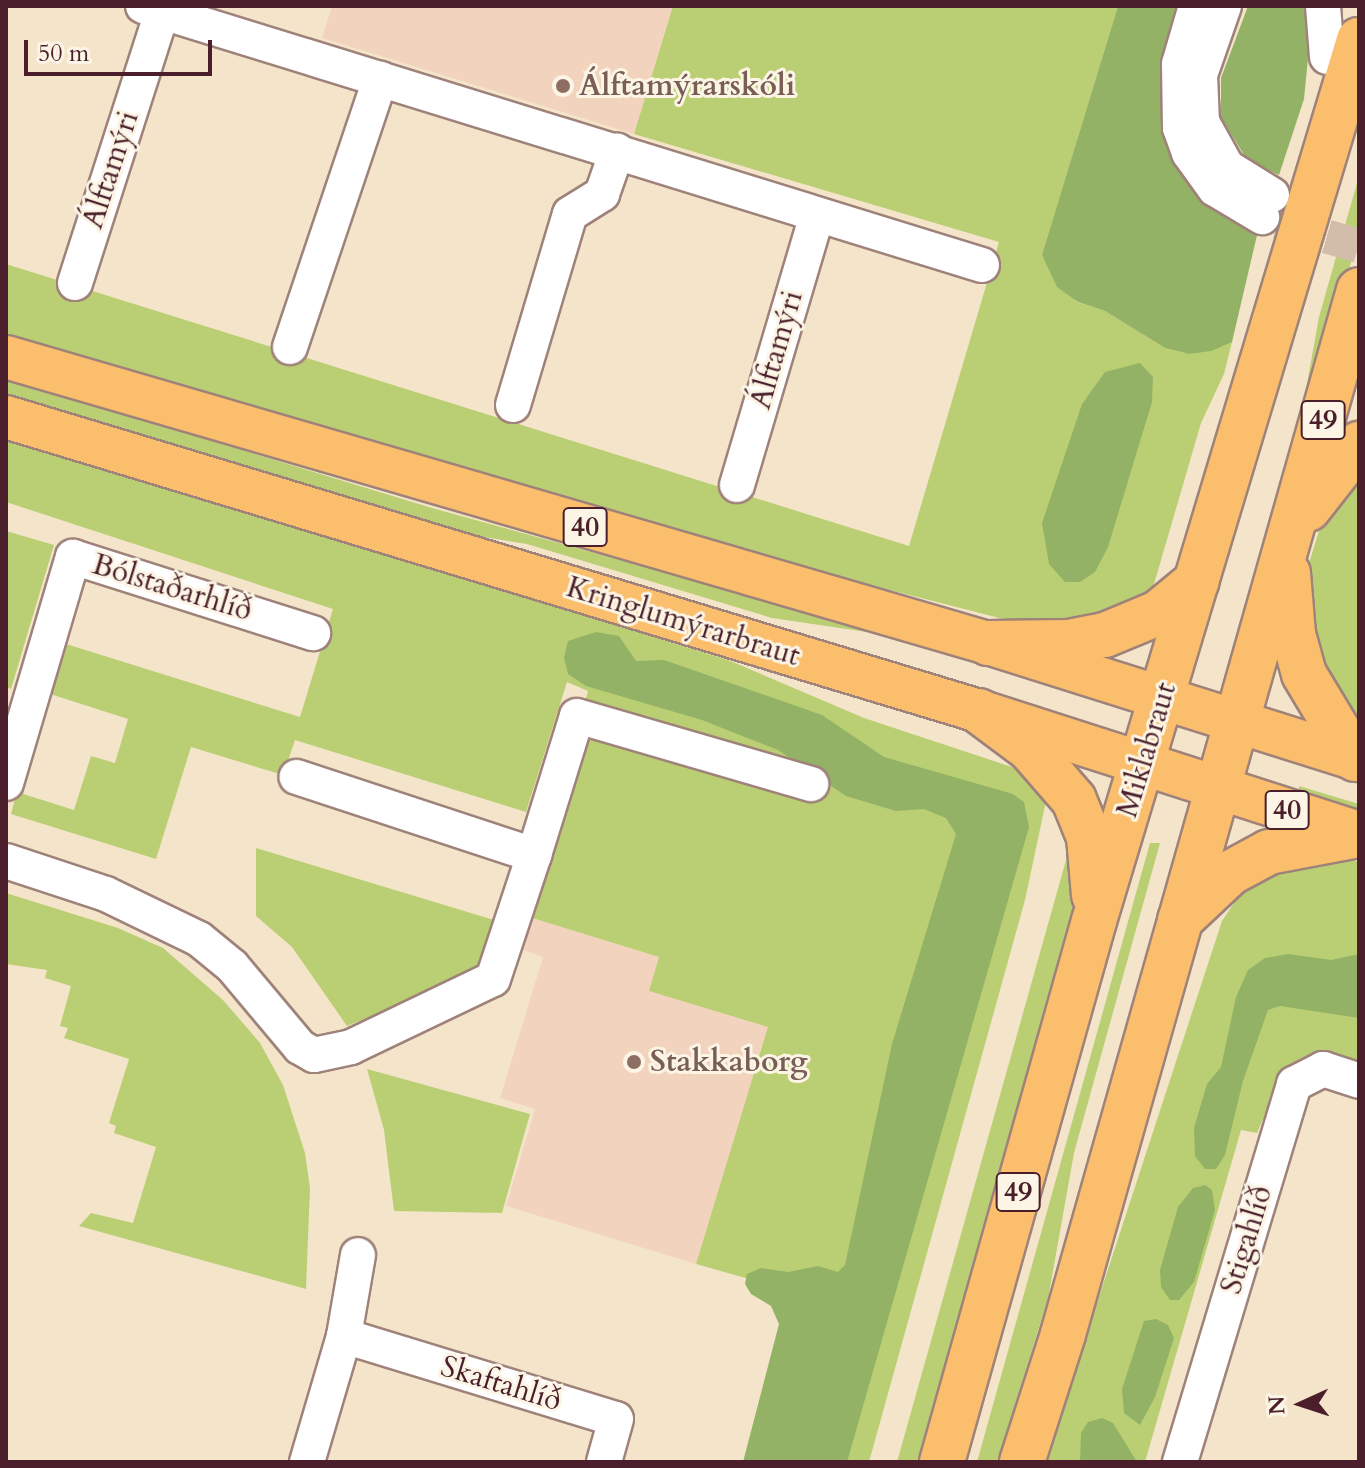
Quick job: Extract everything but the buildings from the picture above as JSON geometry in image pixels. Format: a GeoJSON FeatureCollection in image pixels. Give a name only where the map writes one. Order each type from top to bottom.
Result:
{"type":"FeatureCollection","features":[{"type":"Feature","properties":{"kind":"highway","name":"Miklabraut"},"geometry":{"type":"LineString","coordinates":[[942,1462],[1094,921],[1318,180],[1343,49]]}},
{"type":"Feature","properties":{"kind":"highway","name":"49"},"geometry":{"type":"LineString","coordinates":[[1022,1462],[1063,1334],[1359,290]]}},
{"type":"Feature","properties":{"kind":"highway"},"geometry":{"type":"LineString","coordinates":[[1357,760],[1315,697],[1300,661],[1289,542],[1333,471],[1359,444]]}},
{"type":"Feature","properties":{"kind":"highway"},"geometry":{"type":"LineString","coordinates":[[988,643],[1068,642],[1105,635],[1158,613],[1197,581]]}},
{"type":"Feature","properties":{"kind":"highway"},"geometry":{"type":"LineString","coordinates":[[979,711],[1030,749],[1074,800],[1089,837],[1094,921]]}},
{"type":"Feature","properties":{"kind":"highway"},"geometry":{"type":"LineString","coordinates":[[1180,920],[1230,873],[1269,852],[1359,834]]}},
{"type":"Feature","properties":{"kind":"main road","name":"Kringlumýrarbraut"},"geometry":{"type":"LineString","coordinates":[[6,357],[988,643],[1357,760]]}},
{"type":"Feature","properties":{"kind":"main road","name":"Kringlumýrarbraut"},"geometry":{"type":"LineString","coordinates":[[6,417],[979,711],[1359,834]]}},
{"type":"Feature","properties":{"kind":"street"},"geometry":{"type":"LineString","coordinates":[[1196,6],[1179,64],[1180,128],[1189,153],[1215,189],[1267,206],[1227,167],[1202,122],[1200,75],[1224,6]]}},
{"type":"Feature","properties":{"kind":"street"},"geometry":{"type":"LineString","coordinates":[[1323,6],[1343,49]]}},
{"type":"Feature","properties":{"kind":"street","name":"Álftamýri"},"geometry":{"type":"LineString","coordinates":[[75,283],[153,9],[982,265]]}},
{"type":"Feature","properties":{"kind":"street"},"geometry":{"type":"LineString","coordinates":[[290,347],[380,79]]}},
{"type":"Feature","properties":{"kind":"street"},"geometry":{"type":"LineString","coordinates":[[513,405],[570,214],[602,194],[617,151]]}},
{"type":"Feature","properties":{"kind":"street","name":"Álftamýri"},"geometry":{"type":"LineString","coordinates":[[737,485],[817,215]]}},
{"type":"Feature","properties":{"kind":"street","name":"Bólstaðarhlíð"},"geometry":{"type":"LineString","coordinates":[[6,783],[73,557],[313,633]]}},
{"type":"Feature","properties":{"kind":"street"},"geometry":{"type":"LineString","coordinates":[[6,861],[106,894],[199,939],[232,966],[300,1047],[314,1055],[351,1047],[493,979],[577,716],[811,784]]}},
{"type":"Feature","properties":{"kind":"street"},"geometry":{"type":"LineString","coordinates":[[297,777],[534,855]]}},
{"type":"Feature","properties":{"kind":"street","name":"Stigahlíð"},"geometry":{"type":"LineString","coordinates":[[1180,1462],[1294,1084],[1323,1069],[1359,1081]]}},
{"type":"Feature","properties":{"kind":"street"},"geometry":{"type":"LineString","coordinates":[[307,1462],[344,1336],[358,1255]]}},
{"type":"Feature","properties":{"kind":"street","name":"Skaftahlíð"},"geometry":{"type":"LineString","coordinates":[[344,1336],[616,1419],[604,1462]]}},
{"type":"Feature","properties":{"kind":"shaded area","name":"Álftamýrarskóli"},"geometry":{"type":"Polygon","coordinates":[[[332,6],[673,6],[634,134],[322,38],[332,6]]]}},
{"type":"Feature","properties":{"kind":"shaded area","name":"Stakkaborg"},"geometry":{"type":"Polygon","coordinates":[[[529,917],[659,957],[650,991],[769,1027],[696,1264],[506,1206],[535,1109],[500,1098],[543,957],[520,949],[529,917]]]}},
{"type":"Feature","properties":{"kind":"green space"},"geometry":{"type":"Polygon","coordinates":[[[673,6],[1118,6],[1042,256],[1077,302],[1105,311],[1165,348],[1189,354],[1232,342],[1224,374],[1201,423],[1152,591],[1132,610],[1058,630],[1011,621],[366,456],[6,342],[6,264],[909,546],[999,242],[634,134],[673,6]]]}},
{"type":"Feature","properties":{"kind":"green space"},"geometry":{"type":"Polygon","coordinates":[[[1118,6],[1186,6],[1211,204],[1258,231],[1232,342],[1211,351],[1189,354],[1165,348],[1105,311],[1078,302],[1057,287],[1042,255],[1118,6]]]}},
{"type":"Feature","properties":{"kind":"green space"},"geometry":{"type":"Polygon","coordinates":[[[1248,6],[1304,6],[1311,28],[1304,99],[1279,175],[1247,160],[1221,117],[1221,78],[1248,6]]]}},
{"type":"Feature","properties":{"kind":"green space"},"geometry":{"type":"Polygon","coordinates":[[[1359,176],[1359,234],[1245,644],[1303,406],[1319,317],[1359,176]]]}},
{"type":"Feature","properties":{"kind":"green space"},"geometry":{"type":"Polygon","coordinates":[[[1140,363],[1153,377],[1152,402],[1108,547],[1095,572],[1080,582],[1065,582],[1049,564],[1042,523],[1082,404],[1105,372],[1140,363]]]}},
{"type":"Feature","properties":{"kind":"green space"},"geometry":{"type":"Polygon","coordinates":[[[6,378],[432,508],[894,636],[772,618],[527,544],[465,534],[6,400],[6,378]]]}},
{"type":"Feature","properties":{"kind":"green space"},"geometry":{"type":"Polygon","coordinates":[[[6,437],[728,660],[864,718],[1033,774],[1046,801],[1025,900],[869,1462],[753,1462],[798,1293],[696,1264],[768,1027],[649,991],[659,957],[529,917],[588,691],[567,682],[526,812],[295,740],[283,775],[191,747],[156,859],[11,814],[17,792],[74,810],[91,756],[115,763],[128,719],[47,693],[63,643],[300,717],[333,609],[6,502],[6,437]]]}},
{"type":"Feature","properties":{"kind":"green space"},"geometry":{"type":"Polygon","coordinates":[[[1359,462],[1359,721],[1346,716],[1310,651],[1306,573],[1327,505],[1359,462]]]}},
{"type":"Feature","properties":{"kind":"green space"},"geometry":{"type":"Polygon","coordinates":[[[6,531],[54,545],[11,689],[6,687],[6,531]]]}},
{"type":"Feature","properties":{"kind":"green space"},"geometry":{"type":"Polygon","coordinates":[[[596,632],[619,636],[636,661],[664,660],[822,715],[884,757],[1013,794],[1024,802],[1029,827],[847,1462],[743,1462],[779,1324],[771,1306],[751,1294],[745,1284],[747,1274],[761,1268],[788,1272],[818,1266],[838,1272],[845,1265],[892,1044],[956,834],[946,818],[924,809],[896,811],[846,796],[778,750],[702,720],[586,686],[568,674],[564,658],[568,641],[596,632]]]}},
{"type":"Feature","properties":{"kind":"green space"},"geometry":{"type":"Polygon","coordinates":[[[1299,786],[1359,804],[1359,813],[1298,795],[1299,786]]]}},
{"type":"Feature","properties":{"kind":"green space"},"geometry":{"type":"Polygon","coordinates":[[[1075,828],[1086,882],[922,1462],[897,1462],[1075,828]]]}},
{"type":"Feature","properties":{"kind":"green space"},"geometry":{"type":"Polygon","coordinates":[[[1150,843],[1160,843],[1074,1153],[1048,1299],[997,1462],[977,1462],[1150,843]]]}},
{"type":"Feature","properties":{"kind":"green space"},"geometry":{"type":"Polygon","coordinates":[[[256,848],[494,920],[483,960],[466,978],[347,1026],[292,947],[256,916],[256,848]]]}},
{"type":"Feature","properties":{"kind":"green space"},"geometry":{"type":"Polygon","coordinates":[[[1331,854],[1359,862],[1359,1062],[1312,1061],[1280,1078],[1257,1133],[1241,1130],[1145,1462],[1045,1462],[1222,921],[1253,875],[1331,854]]]}},
{"type":"Feature","properties":{"kind":"green space"},"geometry":{"type":"Polygon","coordinates":[[[6,893],[118,928],[163,948],[223,1000],[260,1043],[283,1085],[305,1153],[310,1188],[306,1289],[79,1226],[91,1213],[133,1223],[156,1147],[114,1133],[116,1126],[109,1123],[129,1059],[64,1038],[68,1028],[60,1026],[71,986],[45,978],[47,970],[6,964],[6,893]]]}},
{"type":"Feature","properties":{"kind":"green space"},"geometry":{"type":"Polygon","coordinates":[[[1288,954],[1331,960],[1359,954],[1359,1018],[1280,1006],[1268,1010],[1243,1081],[1225,1155],[1216,1169],[1205,1169],[1195,1156],[1194,1128],[1207,1084],[1221,1067],[1236,997],[1248,970],[1265,958],[1288,954]]]}},
{"type":"Feature","properties":{"kind":"green space"},"geometry":{"type":"Polygon","coordinates":[[[367,1069],[530,1114],[502,1213],[394,1211],[384,1130],[367,1069]]]}},
{"type":"Feature","properties":{"kind":"green space"},"geometry":{"type":"Polygon","coordinates":[[[1205,1185],[1212,1190],[1215,1210],[1194,1282],[1179,1300],[1170,1300],[1161,1287],[1160,1270],[1178,1207],[1193,1188],[1205,1185]]]}},
{"type":"Feature","properties":{"kind":"green space"},"geometry":{"type":"Polygon","coordinates":[[[1156,1319],[1168,1325],[1174,1338],[1155,1397],[1140,1425],[1124,1413],[1122,1389],[1144,1321],[1156,1319]]]}},
{"type":"Feature","properties":{"kind":"green space"},"geometry":{"type":"Polygon","coordinates":[[[1102,1418],[1113,1423],[1137,1462],[1080,1462],[1081,1433],[1088,1422],[1102,1418]]]}},
{"type":"Feature","properties":{"kind":"tunnel"},"geometry":{"type":"LineString","coordinates":[[1278,222],[1359,246]]}},
{"type":"Feature","properties":{"kind":"place","name":"Álftamýrarskóli"},"geometry":{"type":"Point","coordinates":[563,86]}},
{"type":"Feature","properties":{"kind":"place","name":"Stakkaborg"},"geometry":{"type":"Point","coordinates":[634,1062]}}]}
